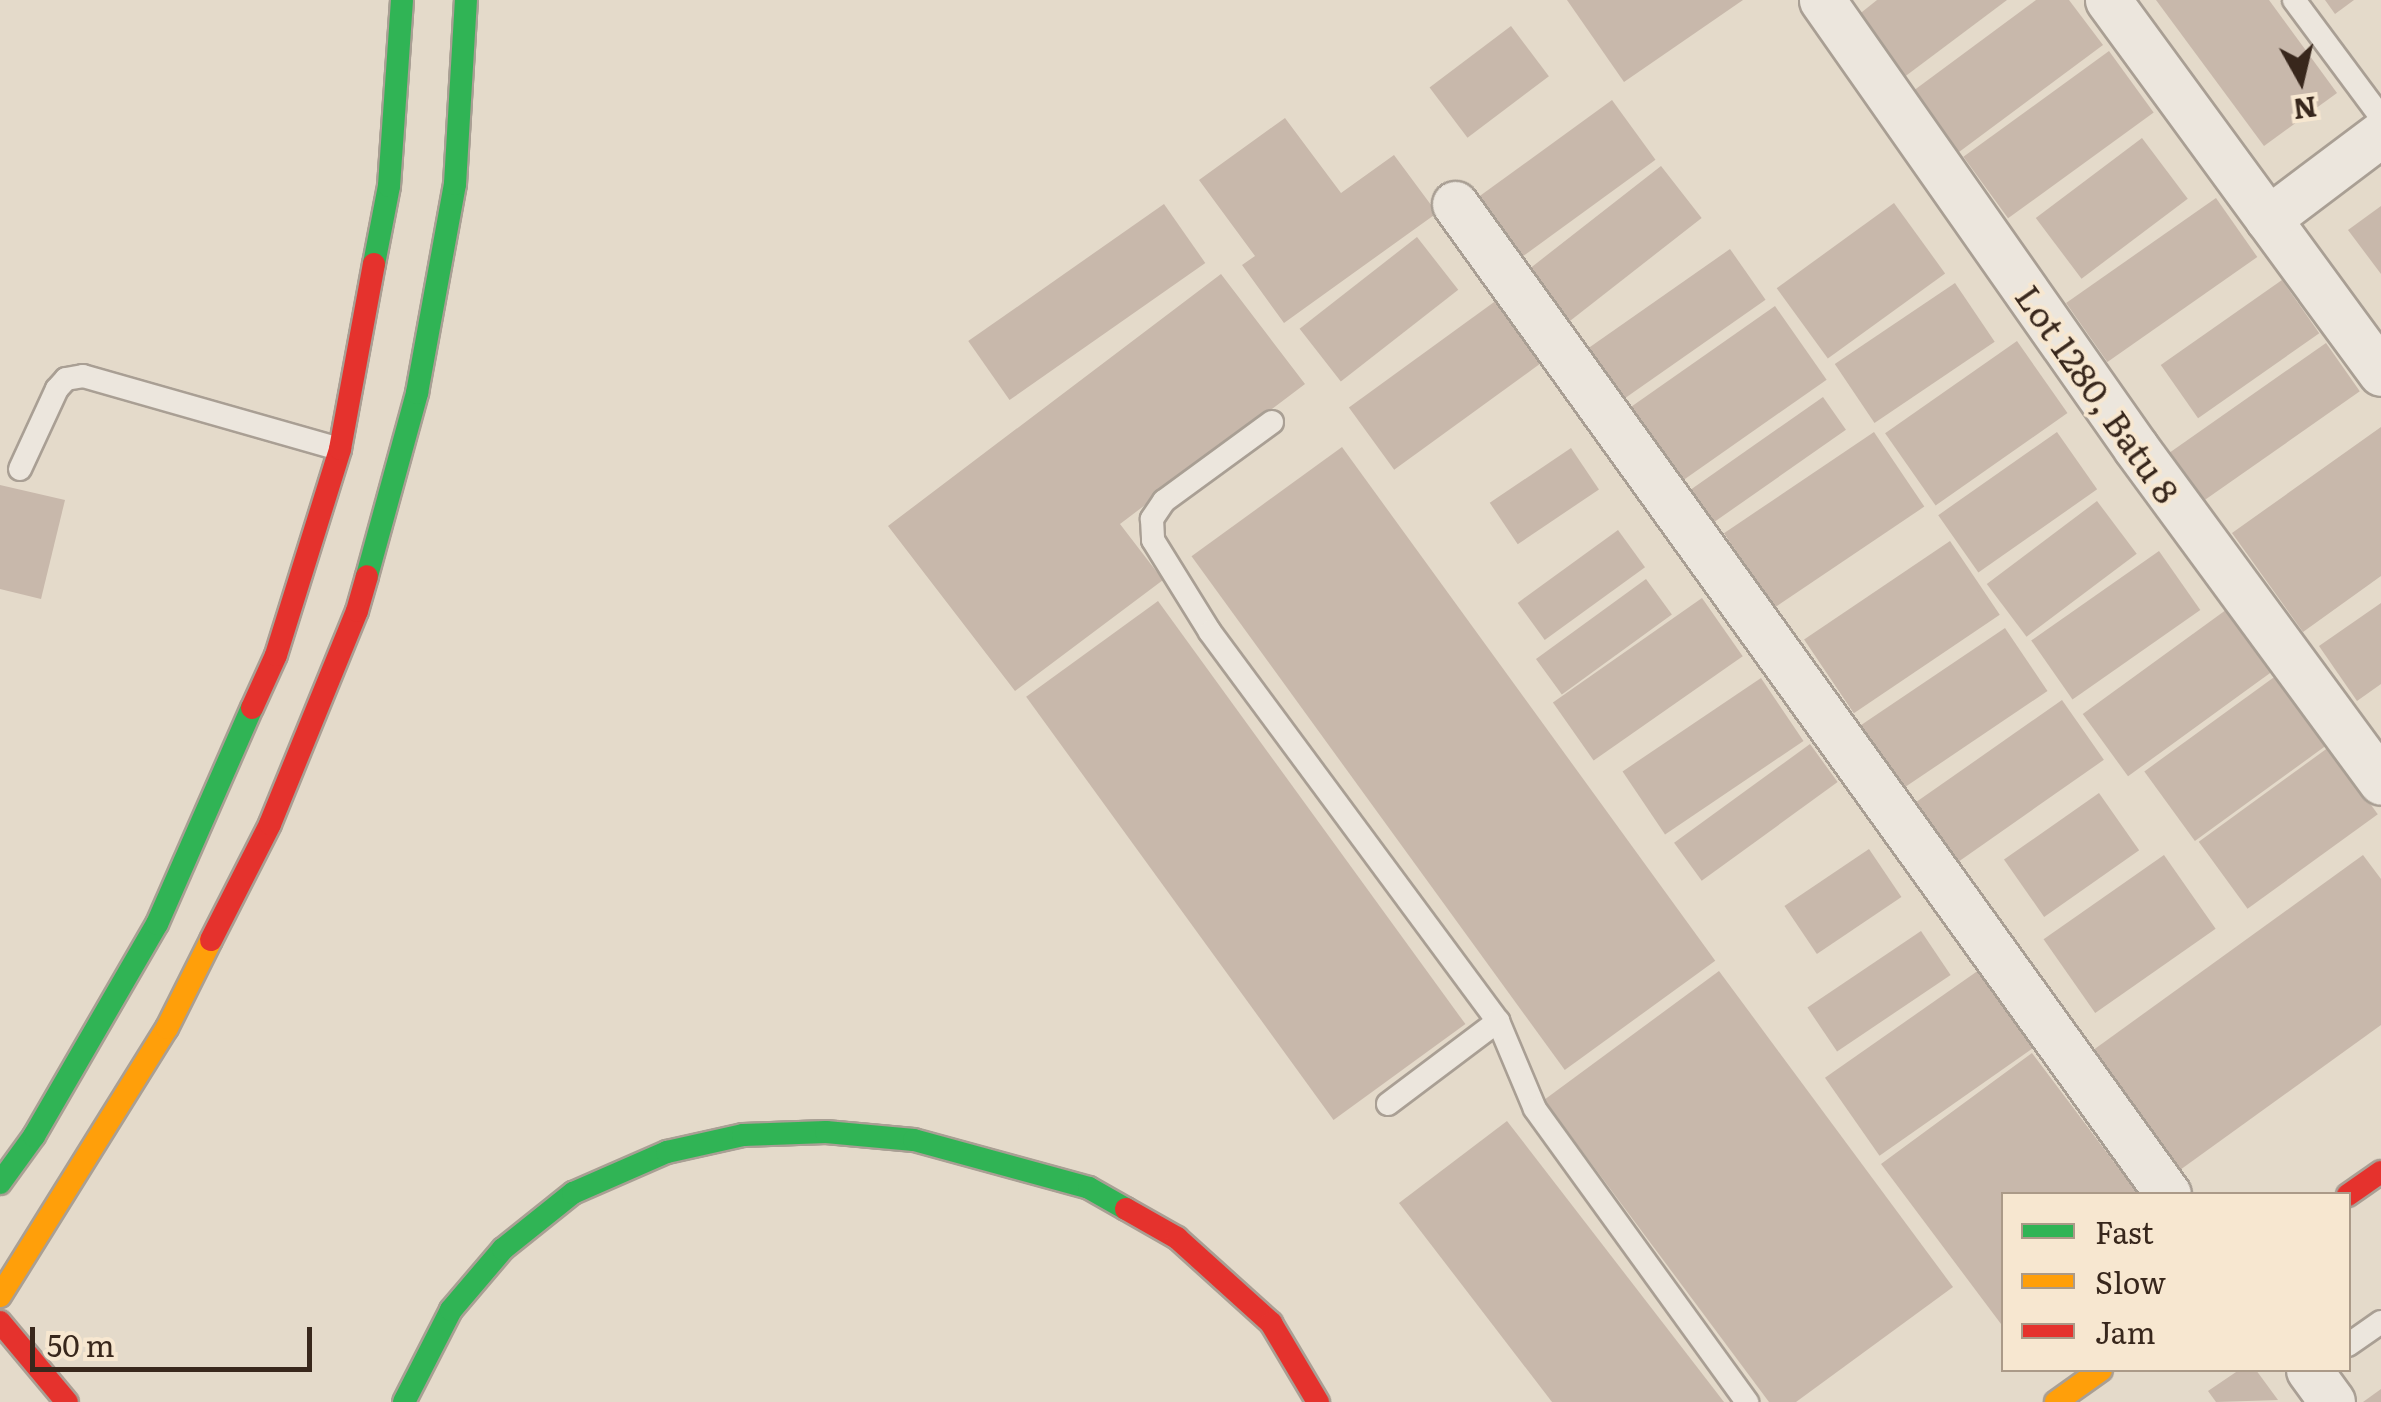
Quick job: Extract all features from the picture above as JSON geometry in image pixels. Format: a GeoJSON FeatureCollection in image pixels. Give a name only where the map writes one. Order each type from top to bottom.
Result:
{"type":"FeatureCollection","features":[{"type":"Feature","properties":{"kind":"main road"},"geometry":{"type":"LineString","coordinates":[[0,1183],[34,1136],[157,924],[276,654],[340,449],[389,186],[402,0]]}},
{"type":"Feature","properties":{"kind":"main road"},"geometry":{"type":"LineString","coordinates":[[0,1296],[38,1241],[167,1028],[270,824],[357,610],[417,393],[455,184],[466,0]]}},
{"type":"Feature","properties":{"kind":"main road"},"geometry":{"type":"LineString","coordinates":[[404,1402],[451,1310],[503,1249],[573,1193],[666,1152],[743,1135],[826,1132],[914,1140],[1090,1188],[1178,1238],[1270,1323],[1318,1402]]}},
{"type":"Feature","properties":{"kind":"main road"},"geometry":{"type":"LineString","coordinates":[[2351,1193],[2381,1172]]}},
{"type":"Feature","properties":{"kind":"main road"},"geometry":{"type":"LineString","coordinates":[[0,1322],[68,1402]]}},
{"type":"Feature","properties":{"kind":"main road"},"geometry":{"type":"LineString","coordinates":[[2056,1402],[2099,1372]]}},
{"type":"Feature","properties":{"kind":"street","name":"Lot 1280, Batu 8"},"geometry":{"type":"LineString","coordinates":[[1822,0],[2136,448],[2381,782]]}},
{"type":"Feature","properties":{"kind":"street"},"geometry":{"type":"LineString","coordinates":[[2108,0],[2268,218],[2374,350]]}},
{"type":"Feature","properties":{"kind":"street"},"geometry":{"type":"LineString","coordinates":[[2268,218],[2381,134]]}},
{"type":"Feature","properties":{"kind":"street"},"geometry":{"type":"LineString","coordinates":[[1455,204],[2167,1192]]}},
{"type":"Feature","properties":{"kind":"lane"},"geometry":{"type":"LineString","coordinates":[[2294,0],[2381,117]]}},
{"type":"Feature","properties":{"kind":"lane"},"geometry":{"type":"LineString","coordinates":[[20,469],[66,380],[83,376],[340,449]]}},
{"type":"Feature","properties":{"kind":"lane"},"geometry":{"type":"LineString","coordinates":[[1272,422],[1164,501],[1152,519],[1153,540],[1210,632],[1498,1020],[1536,1109],[1747,1402]]}},
{"type":"Feature","properties":{"kind":"lane"},"geometry":{"type":"LineString","coordinates":[[1388,1104],[1498,1020]]}},
{"type":"Feature","properties":{"kind":"lane"},"geometry":{"type":"LineString","coordinates":[[2351,1343],[2381,1322]]}},
{"type":"Feature","properties":{"kind":"building"},"geometry":{"type":"Polygon","coordinates":[[[1567,0],[1743,0],[1624,82],[1567,0]]]}},
{"type":"Feature","properties":{"kind":"building"},"geometry":{"type":"Polygon","coordinates":[[[1877,0],[2007,0],[1903,78],[1857,16],[1877,0]]]}},
{"type":"Feature","properties":{"kind":"building"},"geometry":{"type":"Polygon","coordinates":[[[2036,0],[2069,0],[2103,45],[1955,155],[1909,94],[2036,0]]]}},
{"type":"Feature","properties":{"kind":"building"},"geometry":{"type":"Polygon","coordinates":[[[2156,0],[2269,0],[2337,93],[2264,146],[2156,0]]]}},
{"type":"Feature","properties":{"kind":"building"},"geometry":{"type":"Polygon","coordinates":[[[2325,0],[2354,0],[2335,14],[2325,0]]]}},
{"type":"Feature","properties":{"kind":"building"},"geometry":{"type":"Polygon","coordinates":[[[1511,26],[1549,76],[1467,138],[1430,87],[1511,26]]]}},
{"type":"Feature","properties":{"kind":"building"},"geometry":{"type":"Polygon","coordinates":[[[2109,51],[2154,112],[2008,218],[1963,157],[2109,51]]]}},
{"type":"Feature","properties":{"kind":"building"},"geometry":{"type":"Polygon","coordinates":[[[1612,100],[1655,160],[1516,261],[1473,201],[1612,100]]]}},
{"type":"Feature","properties":{"kind":"building"},"geometry":{"type":"Polygon","coordinates":[[[1285,118],[1341,193],[1394,155],[1437,213],[1284,323],[1242,265],[1255,256],[1199,180],[1285,118]]]}},
{"type":"Feature","properties":{"kind":"building"},"geometry":{"type":"Polygon","coordinates":[[[2142,138],[2188,199],[2082,279],[2036,218],[2142,138]]]}},
{"type":"Feature","properties":{"kind":"building"},"geometry":{"type":"Polygon","coordinates":[[[1661,166],[1702,218],[1568,323],[1527,271],[1661,166]]]}},
{"type":"Feature","properties":{"kind":"building"},"geometry":{"type":"Polygon","coordinates":[[[2216,198],[2257,257],[2107,362],[2066,303],[2216,198]]]}},
{"type":"Feature","properties":{"kind":"building"},"geometry":{"type":"Polygon","coordinates":[[[1894,203],[1945,273],[1828,359],[1777,288],[1894,203]]]}},
{"type":"Feature","properties":{"kind":"building"},"geometry":{"type":"Polygon","coordinates":[[[1164,204],[1205,263],[1010,400],[968,341],[1164,204]]]}},
{"type":"Feature","properties":{"kind":"building"},"geometry":{"type":"Polygon","coordinates":[[[2381,206],[2381,274],[2348,230],[2381,206]]]}},
{"type":"Feature","properties":{"kind":"building"},"geometry":{"type":"Polygon","coordinates":[[[1417,237],[1458,290],[1341,382],[1300,329],[1417,237]]]}},
{"type":"Feature","properties":{"kind":"building"},"geometry":{"type":"Polygon","coordinates":[[[1730,249],[1766,300],[1621,401],[1585,351],[1730,249]]]}},
{"type":"Feature","properties":{"kind":"building"},"geometry":{"type":"Polygon","coordinates":[[[1221,274],[1305,384],[1120,524],[1163,580],[1015,691],[888,526],[1221,274]]]}},
{"type":"Feature","properties":{"kind":"building"},"geometry":{"type":"Polygon","coordinates":[[[2282,280],[2319,333],[2198,418],[2161,365],[2282,280]]]}},
{"type":"Feature","properties":{"kind":"building"},"geometry":{"type":"Polygon","coordinates":[[[1955,283],[1995,342],[1874,423],[1835,364],[1955,283]]]}},
{"type":"Feature","properties":{"kind":"building"},"geometry":{"type":"Polygon","coordinates":[[[1501,297],[1546,359],[1394,470],[1349,408],[1501,297]]]}},
{"type":"Feature","properties":{"kind":"building"},"geometry":{"type":"Polygon","coordinates":[[[1775,306],[1827,380],[1682,481],[1631,407],[1775,306]]]}},
{"type":"Feature","properties":{"kind":"building"},"geometry":{"type":"Polygon","coordinates":[[[2017,341],[2067,413],[1936,505],[1885,433],[2017,341]]]}},
{"type":"Feature","properties":{"kind":"building"},"geometry":{"type":"Polygon","coordinates":[[[2326,343],[2360,391],[2203,501],[2169,453],[2326,343]]]}},
{"type":"Feature","properties":{"kind":"building"},"geometry":{"type":"Polygon","coordinates":[[[1823,397],[1846,430],[1712,523],[1689,490],[1823,397]]]}},
{"type":"Feature","properties":{"kind":"building"},"geometry":{"type":"Polygon","coordinates":[[[2381,427],[2381,576],[2303,632],[2232,533],[2381,427]]]}},
{"type":"Feature","properties":{"kind":"building"},"geometry":{"type":"Polygon","coordinates":[[[1874,432],[1924,507],[1774,608],[1724,533],[1874,432]]]}},
{"type":"Feature","properties":{"kind":"building"},"geometry":{"type":"Polygon","coordinates":[[[2057,432],[2097,489],[1978,573],[1938,515],[2057,432]]]}},
{"type":"Feature","properties":{"kind":"building"},"geometry":{"type":"Polygon","coordinates":[[[1342,447],[1715,961],[1565,1070],[1192,556],[1342,447]]]}},
{"type":"Feature","properties":{"kind":"building"},"geometry":{"type":"Polygon","coordinates":[[[1571,448],[1599,489],[1518,544],[1490,503],[1571,448]]]}},
{"type":"Feature","properties":{"kind":"building"},"geometry":{"type":"Polygon","coordinates":[[[0,485],[65,500],[41,599],[0,589],[0,485]]]}},
{"type":"Feature","properties":{"kind":"building"},"geometry":{"type":"Polygon","coordinates":[[[2097,501],[2137,554],[2027,637],[1987,584],[2097,501]]]}},
{"type":"Feature","properties":{"kind":"building"},"geometry":{"type":"Polygon","coordinates":[[[1618,530],[1645,567],[1545,640],[1518,603],[1618,530]]]}},
{"type":"Feature","properties":{"kind":"building"},"geometry":{"type":"Polygon","coordinates":[[[1950,541],[2000,615],[1854,713],[1804,639],[1950,541]]]}},
{"type":"Feature","properties":{"kind":"building"},"geometry":{"type":"Polygon","coordinates":[[[2159,551],[2200,610],[2073,699],[2031,640],[2159,551]]]}},
{"type":"Feature","properties":{"kind":"building"},"geometry":{"type":"Polygon","coordinates":[[[1646,579],[1672,615],[1562,695],[1536,659],[1646,579]]]}},
{"type":"Feature","properties":{"kind":"building"},"geometry":{"type":"Polygon","coordinates":[[[1702,598],[1743,656],[1594,761],[1553,702],[1702,598]]]}},
{"type":"Feature","properties":{"kind":"building"},"geometry":{"type":"Polygon","coordinates":[[[1158,601],[1465,1024],[1334,1120],[1026,697],[1158,601]]]}},
{"type":"Feature","properties":{"kind":"building"},"geometry":{"type":"Polygon","coordinates":[[[2381,603],[2381,684],[2357,701],[2319,646],[2381,603]]]}},
{"type":"Feature","properties":{"kind":"building"},"geometry":{"type":"Polygon","coordinates":[[[2230,607],[2275,669],[2128,776],[2083,714],[2230,607]]]}},
{"type":"Feature","properties":{"kind":"building"},"geometry":{"type":"Polygon","coordinates":[[[2005,628],[2047,691],[1897,793],[1854,730],[2005,628]]]}},
{"type":"Feature","properties":{"kind":"building"},"geometry":{"type":"Polygon","coordinates":[[[2277,675],[2328,745],[2195,841],[2144,771],[2277,675]]]}},
{"type":"Feature","properties":{"kind":"building"},"geometry":{"type":"Polygon","coordinates":[[[1761,678],[1803,741],[1665,834],[1623,771],[1761,678]]]}},
{"type":"Feature","properties":{"kind":"building"},"geometry":{"type":"Polygon","coordinates":[[[2062,700],[2104,760],[1958,862],[1916,802],[2062,700]]]}},
{"type":"Feature","properties":{"kind":"building"},"geometry":{"type":"Polygon","coordinates":[[[1810,744],[1838,782],[1702,881],[1674,843],[1810,744]]]}},
{"type":"Feature","properties":{"kind":"building"},"geometry":{"type":"Polygon","coordinates":[[[2329,747],[2378,814],[2248,909],[2199,842],[2329,747]]]}},
{"type":"Feature","properties":{"kind":"building"},"geometry":{"type":"Polygon","coordinates":[[[2099,793],[2139,850],[2044,917],[2004,860],[2099,793]]]}},
{"type":"Feature","properties":{"kind":"building"},"geometry":{"type":"Polygon","coordinates":[[[1869,849],[1901,897],[1817,954],[1784,906],[1869,849]]]}},
{"type":"Feature","properties":{"kind":"building"},"geometry":{"type":"Polygon","coordinates":[[[2164,855],[2216,929],[2095,1013],[2044,939],[2164,855]]]}},
{"type":"Feature","properties":{"kind":"building"},"geometry":{"type":"Polygon","coordinates":[[[2363,855],[2381,879],[2381,1025],[2173,1175],[2085,1056],[2363,855]]]}},
{"type":"Feature","properties":{"kind":"building"},"geometry":{"type":"Polygon","coordinates":[[[1921,931],[1951,975],[1837,1052],[1807,1008],[1921,931]]]}},
{"type":"Feature","properties":{"kind":"building"},"geometry":{"type":"Polygon","coordinates":[[[1979,970],[2033,1048],[1879,1156],[1825,1078],[1979,970]]]}},
{"type":"Feature","properties":{"kind":"building"},"geometry":{"type":"Polygon","coordinates":[[[1719,971],[1953,1287],[1796,1402],[1769,1402],[1544,1100],[1719,971]]]}},
{"type":"Feature","properties":{"kind":"building"},"geometry":{"type":"Polygon","coordinates":[[[2032,1053],[2136,1192],[2001,1192],[2001,1324],[1881,1164],[2032,1053]]]}},
{"type":"Feature","properties":{"kind":"building"},"geometry":{"type":"Polygon","coordinates":[[[1507,1121],[1724,1402],[1552,1402],[1399,1203],[1507,1121]]]}},
{"type":"Feature","properties":{"kind":"building"},"geometry":{"type":"Polygon","coordinates":[[[2236,1372],[2257,1372],[2278,1400],[2216,1402],[2208,1391],[2236,1372]]]}},
{"type":"Feature","properties":{"kind":"building"},"geometry":{"type":"Polygon","coordinates":[[[2381,1389],[2381,1402],[2363,1402],[2381,1389]]]}},
{"type":"Feature","properties":{"kind":"traffic: fast"},"geometry":{"type":"LineString","coordinates":[[374,264],[389,186],[402,0]]}},
{"type":"Feature","properties":{"kind":"traffic: fast"},"geometry":{"type":"LineString","coordinates":[[367,576],[417,393],[455,184],[466,0]]}},
{"type":"Feature","properties":{"kind":"traffic: fast"},"geometry":{"type":"LineString","coordinates":[[0,1183],[34,1136],[157,924],[252,708]]}},
{"type":"Feature","properties":{"kind":"traffic: fast"},"geometry":{"type":"LineString","coordinates":[[404,1402],[451,1310],[503,1249],[573,1193],[667,1152],[743,1135],[826,1132],[914,1140],[1089,1188],[1126,1209]]}},
{"type":"Feature","properties":{"kind":"traffic: slow"},"geometry":{"type":"LineString","coordinates":[[0,1296],[167,1028],[211,940]]}},
{"type":"Feature","properties":{"kind":"traffic: slow"},"geometry":{"type":"LineString","coordinates":[[2056,1402],[2098,1372]]}},
{"type":"Feature","properties":{"kind":"traffic: jam"},"geometry":{"type":"LineString","coordinates":[[252,708],[276,655],[340,449],[374,264]]}},
{"type":"Feature","properties":{"kind":"traffic: jam"},"geometry":{"type":"LineString","coordinates":[[211,940],[270,824],[357,611],[367,576]]}},
{"type":"Feature","properties":{"kind":"traffic: jam"},"geometry":{"type":"LineString","coordinates":[[2351,1193],[2381,1172]]}},
{"type":"Feature","properties":{"kind":"traffic: jam"},"geometry":{"type":"LineString","coordinates":[[1126,1209],[1177,1238],[1271,1323],[1318,1402]]}},
{"type":"Feature","properties":{"kind":"traffic: jam"},"geometry":{"type":"LineString","coordinates":[[0,1322],[67,1402]]}}]}
